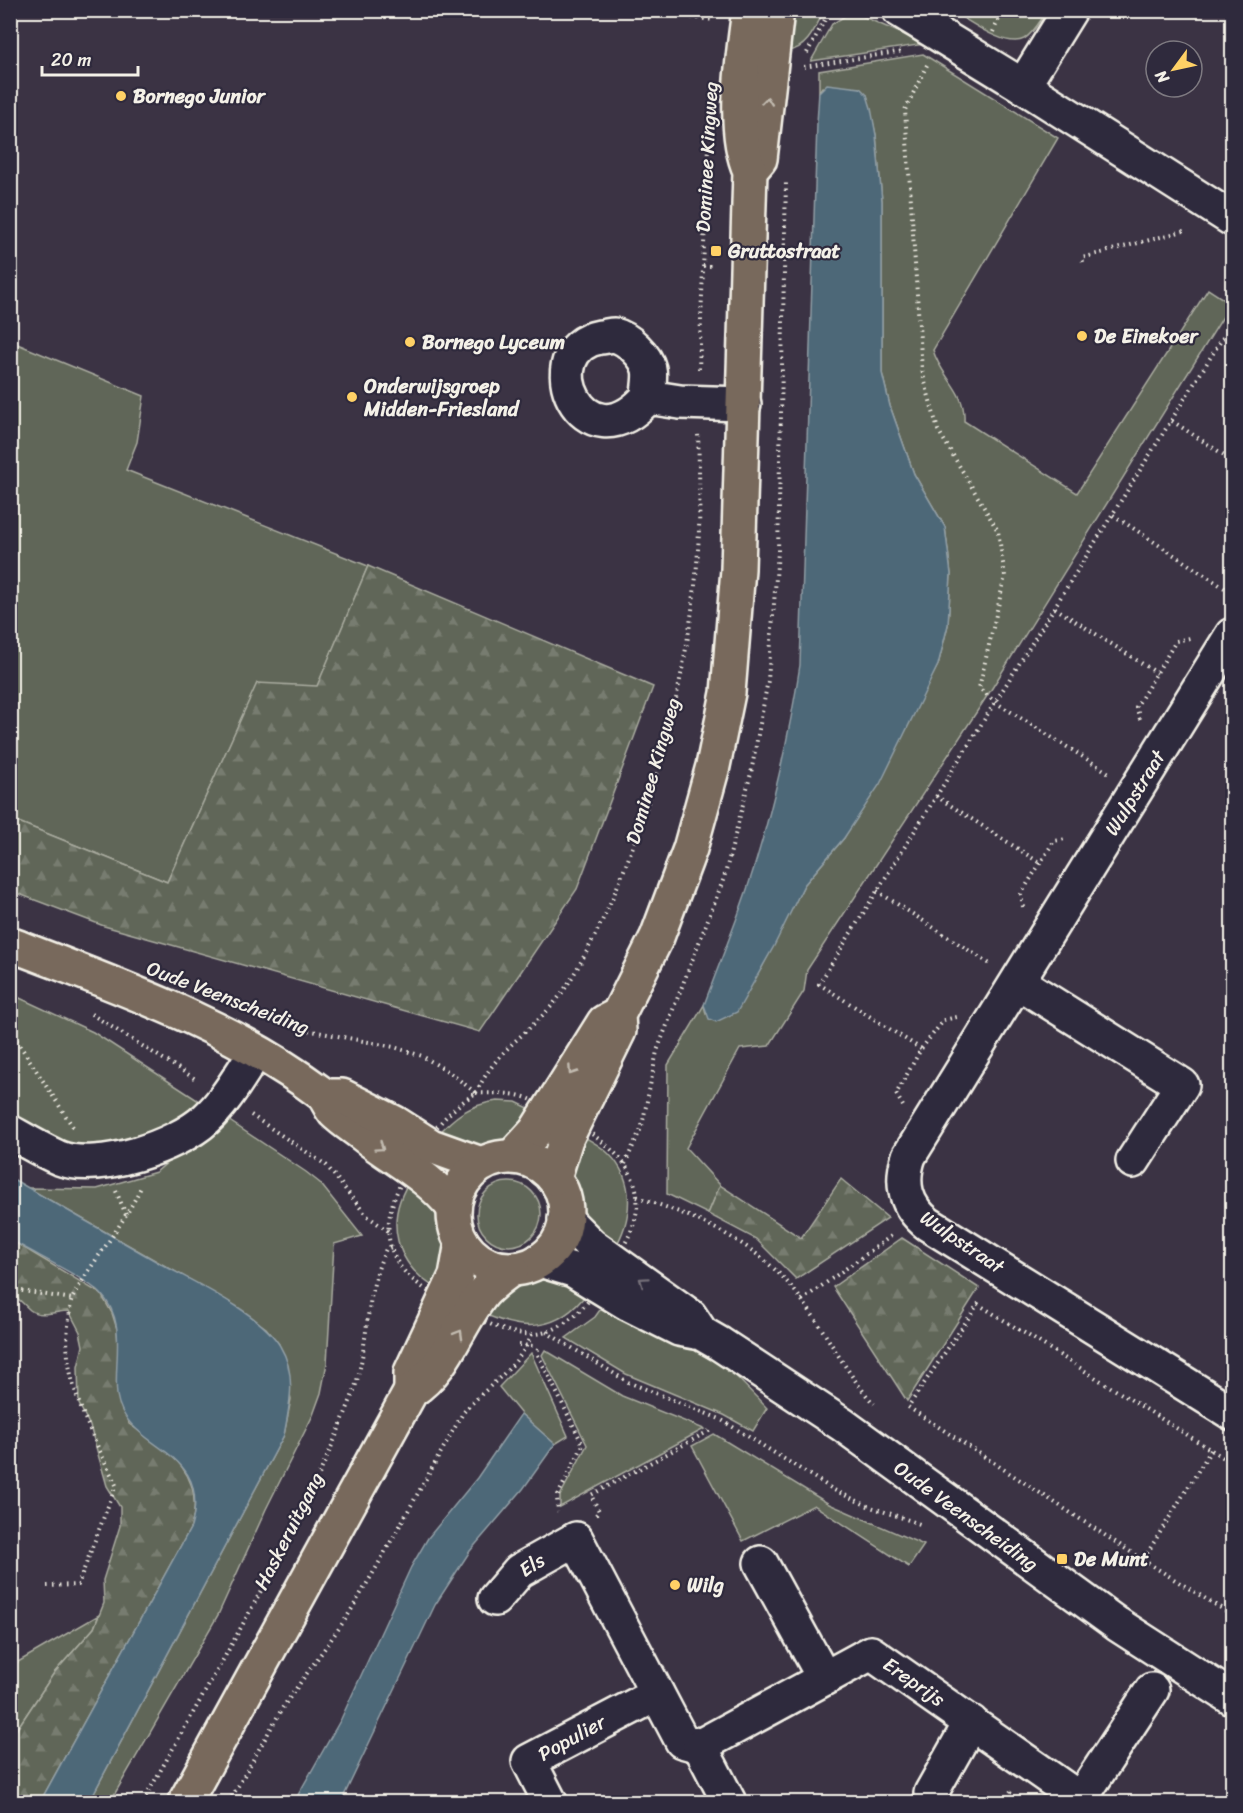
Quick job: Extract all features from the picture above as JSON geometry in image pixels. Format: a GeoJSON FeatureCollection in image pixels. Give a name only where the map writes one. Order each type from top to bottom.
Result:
{"type":"FeatureCollection","features":[{"type":"Feature","properties":{"kind":"main road","name":"Dominee Kingweg"},"geometry":{"type":"LineString","coordinates":[[554,1178],[566,1139],[619,1031],[618,1015],[646,959],[679,882],[704,802],[721,730],[734,635],[744,404],[750,171],[743,155],[741,105],[749,10]]}},
{"type":"Feature","properties":{"kind":"main road","name":"Dominee Kingweg"},"geometry":{"type":"LineString","coordinates":[[750,171],[760,159],[777,10]]}},
{"type":"Feature","properties":{"kind":"main road","name":"Oude Veenscheiding"},"geometry":{"type":"LineString","coordinates":[[10,945],[201,1022],[324,1095],[342,1096],[395,1123],[431,1146],[482,1164]]}},
{"type":"Feature","properties":{"kind":"main road","name":"Dominee Kingweg"},"geometry":{"type":"LineString","coordinates":[[513,1156],[541,1123],[604,1022],[618,1015]]}},
{"type":"Feature","properties":{"kind":"main road","name":"Oude Veenscheiding"},"geometry":{"type":"LineString","coordinates":[[324,1095],[333,1112],[378,1146],[429,1179],[454,1208]]}},
{"type":"Feature","properties":{"kind":"main road"},"geometry":{"type":"LineString","coordinates":[[513,1156],[536,1163],[554,1178],[564,1197],[566,1220],[557,1243],[526,1264],[484,1262],[462,1242],[454,1222],[454,1208],[462,1183],[482,1164],[500,1157],[513,1156]]}},
{"type":"Feature","properties":{"kind":"main road","name":"Haskeruitgang"},"geometry":{"type":"LineString","coordinates":[[411,1392],[411,1372],[456,1276],[462,1242]]}},
{"type":"Feature","properties":{"kind":"main road","name":"Haskeruitgang"},"geometry":{"type":"LineString","coordinates":[[185,1803],[411,1392],[426,1382],[432,1374],[484,1293],[526,1264]]}},
{"type":"Feature","properties":{"kind":"street"},"geometry":{"type":"LineString","coordinates":[[899,10],[945,36],[1233,219]]}},
{"type":"Feature","properties":{"kind":"street"},"geometry":{"type":"LineString","coordinates":[[1023,86],[1070,10]]}},
{"type":"Feature","properties":{"kind":"street"},"geometry":{"type":"LineString","coordinates":[[648,397],[698,403],[744,404]]}},
{"type":"Feature","properties":{"kind":"street","name":"Wulpstraat"},"geometry":{"type":"LineString","coordinates":[[1233,635],[909,1156],[903,1174],[906,1193],[917,1216],[1233,1413]]}},
{"type":"Feature","properties":{"kind":"street"},"geometry":{"type":"LineString","coordinates":[[1018,982],[1182,1085],[1132,1161]]}},
{"type":"Feature","properties":{"kind":"street"},"geometry":{"type":"LineString","coordinates":[[10,1132],[61,1159],[98,1163],[120,1160],[159,1145],[205,1120],[255,1053]]}},
{"type":"Feature","properties":{"kind":"street","name":"Oude Veenscheiding"},"geometry":{"type":"LineString","coordinates":[[566,1220],[591,1245],[690,1316],[701,1333]]}},
{"type":"Feature","properties":{"kind":"street","name":"Oude Veenscheiding"},"geometry":{"type":"LineString","coordinates":[[526,1264],[573,1270],[627,1303],[679,1329],[701,1333],[810,1402],[1082,1599],[1233,1698]]}},
{"type":"Feature","properties":{"kind":"street"},"geometry":{"type":"LineString","coordinates":[[576,1539],[682,1740],[700,1746],[729,1803]]}},
{"type":"Feature","properties":{"kind":"street","name":"Els"},"geometry":{"type":"LineString","coordinates":[[495,1599],[519,1571],[576,1539]]}},
{"type":"Feature","properties":{"kind":"street"},"geometry":{"type":"LineString","coordinates":[[761,1563],[824,1678]]}},
{"type":"Feature","properties":{"kind":"street","name":"Ereprijs"},"geometry":{"type":"LineString","coordinates":[[700,1746],[871,1653],[1082,1800],[1152,1690]]}},
{"type":"Feature","properties":{"kind":"street","name":"Populier"},"geometry":{"type":"LineString","coordinates":[[550,1803],[529,1761],[657,1694]]}},
{"type":"Feature","properties":{"kind":"street"},"geometry":{"type":"LineString","coordinates":[[931,1793],[971,1722]]}},
{"type":"Feature","properties":{"kind":"path"},"geometry":{"type":"LineString","coordinates":[[675,10],[688,17],[715,20],[715,28]]}},
{"type":"Feature","properties":{"kind":"path"},"geometry":{"type":"LineString","coordinates":[[945,36],[905,110],[921,359],[939,430],[998,531],[1005,576],[979,688],[995,702],[1110,774]]}},
{"type":"Feature","properties":{"kind":"path","name":"Dominee Kingweg"},"geometry":{"type":"LineString","coordinates":[[476,1093],[496,1058],[548,1011],[569,983],[584,956],[629,853],[653,782],[681,671],[699,531],[698,403],[708,137]]}},
{"type":"Feature","properties":{"kind":"path"},"geometry":{"type":"LineString","coordinates":[[1083,262],[1082,258],[1188,230],[1192,223]]}},
{"type":"Feature","properties":{"kind":"path"},"geometry":{"type":"LineString","coordinates":[[703,266],[711,266]]}},
{"type":"Feature","properties":{"kind":"path"},"geometry":{"type":"LineString","coordinates":[[921,1050],[819,984],[1233,323]]}},
{"type":"Feature","properties":{"kind":"path"},"geometry":{"type":"LineString","coordinates":[[1172,421],[1233,460]]}},
{"type":"Feature","properties":{"kind":"path"},"geometry":{"type":"LineString","coordinates":[[1113,515],[1233,593]]}},
{"type":"Feature","properties":{"kind":"path"},"geometry":{"type":"LineString","coordinates":[[1055,608],[1157,672]]}},
{"type":"Feature","properties":{"kind":"path"},"geometry":{"type":"LineString","coordinates":[[936,796],[1040,863]]}},
{"type":"Feature","properties":{"kind":"path"},"geometry":{"type":"LineString","coordinates":[[877,891],[1018,982]]}},
{"type":"Feature","properties":{"kind":"path","name":"Oude Veenscheiding"},"geometry":{"type":"LineString","coordinates":[[255,1010],[307,1030],[415,1053],[441,1066],[476,1093]]}},
{"type":"Feature","properties":{"kind":"path"},"geometry":{"type":"LineString","coordinates":[[10,1030],[121,1198],[127,1218],[72,1299],[66,1336],[70,1377],[84,1417],[116,1485],[78,1586],[46,1586]]}},
{"type":"Feature","properties":{"kind":"path"},"geometry":{"type":"LineString","coordinates":[[430,1136],[452,1108],[476,1093],[512,1094],[543,1106]]}},
{"type":"Feature","properties":{"kind":"path"},"geometry":{"type":"LineString","coordinates":[[582,1127],[608,1143],[624,1164],[634,1185],[637,1197],[632,1228],[618,1255]]}},
{"type":"Feature","properties":{"kind":"path"},"geometry":{"type":"LineString","coordinates":[[624,1164],[628,1159]]}},
{"type":"Feature","properties":{"kind":"path"},"geometry":{"type":"LineString","coordinates":[[406,1172],[392,1201],[388,1231],[392,1247],[413,1280],[438,1296]]}},
{"type":"Feature","properties":{"kind":"path"},"geometry":{"type":"LineString","coordinates":[[637,1197],[698,1219],[736,1238],[772,1266],[802,1300],[856,1384],[878,1408]]}},
{"type":"Feature","properties":{"kind":"path"},"geometry":{"type":"LineString","coordinates":[[802,1300],[917,1216]]}},
{"type":"Feature","properties":{"kind":"path"},"geometry":{"type":"LineString","coordinates":[[375,1222],[388,1231]]}},
{"type":"Feature","properties":{"kind":"path","name":"Haskeruitgang"},"geometry":{"type":"LineString","coordinates":[[143,1803],[283,1547],[335,1437],[362,1365],[374,1277],[386,1249],[392,1247]]}},
{"type":"Feature","properties":{"kind":"path"},"geometry":{"type":"LineString","coordinates":[[10,1289],[72,1299]]}},
{"type":"Feature","properties":{"kind":"path"},"geometry":{"type":"LineString","coordinates":[[476,1317],[504,1330],[532,1334],[546,1332],[573,1317],[595,1291]]}},
{"type":"Feature","properties":{"kind":"path"},"geometry":{"type":"LineString","coordinates":[[1233,1463],[978,1304],[908,1407],[1143,1560],[1233,1615]]}},
{"type":"Feature","properties":{"kind":"path"},"geometry":{"type":"LineString","coordinates":[[546,1332],[628,1382],[720,1419],[834,1490],[868,1506],[927,1527]]}},
{"type":"Feature","properties":{"kind":"path"},"geometry":{"type":"LineString","coordinates":[[229,1803],[283,1707],[347,1617],[463,1413],[482,1391],[516,1362],[532,1334]]}},
{"type":"Feature","properties":{"kind":"path"},"geometry":{"type":"LineString","coordinates":[[519,1345],[533,1346]]}},
{"type":"Feature","properties":{"kind":"path"},"geometry":{"type":"LineString","coordinates":[[538,1349],[537,1353],[583,1444],[557,1497],[556,1508],[564,1526],[576,1539],[599,1511],[591,1495],[709,1431],[711,1427]]}},
{"type":"Feature","properties":{"kind":"path"},"geometry":{"type":"LineString","coordinates":[[1143,1560],[1211,1450]]}},
{"type":"Feature","properties":{"kind":"green space"},"geometry":{"type":"Polygon","coordinates":[[[1047,10],[1031,34],[1016,41],[987,32],[952,11],[1047,10]]]}},
{"type":"Feature","properties":{"kind":"green space"},"geometry":{"type":"Polygon","coordinates":[[[802,11],[824,11],[806,41],[801,46],[788,51],[789,24],[802,11]]]}},
{"type":"Feature","properties":{"kind":"green space"},"geometry":{"type":"Polygon","coordinates":[[[848,14],[862,16],[925,44],[811,61],[832,24],[848,14]]]}},
{"type":"Feature","properties":{"kind":"green space"},"geometry":{"type":"Polygon","coordinates":[[[923,54],[1058,138],[933,350],[961,401],[964,421],[1077,493],[1208,289],[1231,304],[989,693],[807,970],[804,991],[769,1046],[740,1049],[686,1148],[720,1185],[708,1214],[667,1194],[668,1065],[704,1005],[706,1014],[761,969],[804,885],[844,838],[938,665],[948,625],[951,574],[945,527],[914,474],[890,406],[882,373],[882,201],[876,135],[867,95],[822,87],[819,92],[819,71],[923,54]]]}},
{"type":"Feature","properties":{"kind":"green space"},"geometry":{"type":"Polygon","coordinates":[[[10,341],[144,396],[137,442],[126,470],[368,566],[317,687],[257,684],[167,882],[11,819],[10,341]]]}},
{"type":"Feature","properties":{"kind":"green space"},"geometry":{"type":"Polygon","coordinates":[[[368,566],[653,687],[577,889],[480,1032],[104,926],[11,891],[11,819],[167,882],[257,683],[317,686],[368,566]]]}},
{"type":"Feature","properties":{"kind":"green space"},"geometry":{"type":"Polygon","coordinates":[[[11,994],[93,1032],[208,1107],[115,1153],[11,1134],[11,994]]]}},
{"type":"Feature","properties":{"kind":"green space"},"geometry":{"type":"Polygon","coordinates":[[[497,1101],[516,1102],[539,1113],[507,1139],[479,1146],[436,1137],[449,1123],[463,1113],[478,1105],[497,1101]]]}},
{"type":"Feature","properties":{"kind":"green space"},"geometry":{"type":"Polygon","coordinates":[[[222,1116],[320,1183],[362,1236],[334,1244],[327,1363],[321,1393],[313,1415],[266,1509],[218,1615],[110,1802],[89,1802],[284,1435],[291,1399],[279,1344],[266,1328],[227,1301],[28,1188],[97,1189],[156,1172],[222,1116]]]}},
{"type":"Feature","properties":{"kind":"green space"},"geometry":{"type":"Polygon","coordinates":[[[577,1133],[608,1153],[624,1176],[627,1188],[627,1214],[613,1251],[584,1216],[571,1162],[577,1133]]]}},
{"type":"Feature","properties":{"kind":"green space"},"geometry":{"type":"Polygon","coordinates":[[[412,1177],[436,1209],[445,1247],[441,1291],[425,1281],[413,1269],[398,1241],[396,1225],[398,1209],[403,1193],[412,1177]]]}},
{"type":"Feature","properties":{"kind":"green space"},"geometry":{"type":"Polygon","coordinates":[[[841,1179],[888,1218],[796,1279],[756,1239],[708,1214],[720,1185],[801,1238],[841,1179]]]}},
{"type":"Feature","properties":{"kind":"green space"},"geometry":{"type":"Polygon","coordinates":[[[509,1182],[521,1184],[532,1191],[539,1202],[541,1214],[539,1226],[532,1237],[521,1244],[509,1246],[497,1244],[486,1237],[479,1226],[477,1214],[479,1202],[486,1191],[497,1184],[509,1182]]]}},
{"type":"Feature","properties":{"kind":"green space"},"geometry":{"type":"Polygon","coordinates":[[[902,1238],[979,1288],[907,1401],[833,1287],[902,1238]]]}},
{"type":"Feature","properties":{"kind":"green space"},"geometry":{"type":"Polygon","coordinates":[[[11,1240],[101,1294],[112,1313],[117,1329],[119,1360],[129,1424],[158,1444],[181,1465],[189,1478],[194,1508],[191,1527],[40,1802],[11,1802],[11,1738],[54,1673],[94,1628],[104,1603],[103,1580],[120,1526],[120,1507],[107,1486],[90,1426],[79,1404],[78,1367],[83,1346],[80,1332],[69,1311],[39,1314],[30,1310],[11,1294],[11,1240]]]}},
{"type":"Feature","properties":{"kind":"green space"},"geometry":{"type":"Polygon","coordinates":[[[552,1277],[588,1292],[564,1315],[552,1322],[538,1325],[510,1323],[480,1312],[514,1286],[552,1277]]]}},
{"type":"Feature","properties":{"kind":"green space"},"geometry":{"type":"Polygon","coordinates":[[[607,1300],[724,1364],[767,1408],[753,1431],[724,1415],[626,1374],[566,1338],[595,1317],[607,1300]]]}},
{"type":"Feature","properties":{"kind":"green space"},"geometry":{"type":"Polygon","coordinates":[[[545,1350],[622,1396],[704,1429],[560,1507],[560,1496],[587,1445],[542,1355],[545,1350]]]}},
{"type":"Feature","properties":{"kind":"green space"},"geometry":{"type":"Polygon","coordinates":[[[531,1353],[568,1436],[555,1444],[521,1414],[499,1387],[531,1353]]]}},
{"type":"Feature","properties":{"kind":"green space"},"geometry":{"type":"Polygon","coordinates":[[[714,1434],[829,1504],[924,1545],[909,1567],[814,1505],[743,1541],[692,1446],[714,1434]]]}},
{"type":"Feature","properties":{"kind":"green space"},"geometry":{"type":"Polygon","coordinates":[[[99,1615],[94,1628],[54,1673],[11,1738],[11,1666],[99,1615]]]}},
{"type":"Feature","properties":{"kind":"water"},"geometry":{"type":"Polygon","coordinates":[[[827,84],[860,88],[867,95],[871,108],[882,201],[882,373],[890,406],[914,474],[945,527],[951,574],[948,625],[938,665],[880,784],[844,838],[804,885],[774,946],[737,1012],[716,1022],[709,1019],[704,1005],[748,886],[767,824],[789,727],[800,665],[817,123],[819,92],[827,84]]]}},
{"type":"Feature","properties":{"kind":"water"},"geometry":{"type":"Polygon","coordinates":[[[11,1178],[243,1311],[271,1334],[280,1346],[289,1367],[291,1389],[284,1435],[89,1802],[40,1802],[191,1527],[195,1500],[190,1480],[180,1464],[136,1429],[124,1414],[117,1395],[117,1330],[109,1305],[101,1294],[84,1281],[11,1240],[11,1178]]]}},
{"type":"Feature","properties":{"kind":"water"},"geometry":{"type":"Polygon","coordinates":[[[521,1414],[555,1444],[523,1489],[470,1551],[435,1605],[341,1802],[294,1802],[341,1719],[411,1567],[428,1538],[477,1478],[521,1414]]]}},
{"type":"Feature","properties":{"kind":"place","name":"Bornego Junior"},"geometry":{"type":"Point","coordinates":[121,96]}},
{"type":"Feature","properties":{"kind":"place","name":"Gruttostraat"},"geometry":{"type":"Point","coordinates":[716,251]}},
{"type":"Feature","properties":{"kind":"place","name":"De Einekoer"},"geometry":{"type":"Point","coordinates":[1082,336]}},
{"type":"Feature","properties":{"kind":"place","name":"Bornego Lyceum"},"geometry":{"type":"Point","coordinates":[410,342]}},
{"type":"Feature","properties":{"kind":"place","name":"Onderwijsgroep Midden-Friesland"},"geometry":{"type":"Point","coordinates":[352,397]}},
{"type":"Feature","properties":{"kind":"place","name":"De Munt"},"geometry":{"type":"Point","coordinates":[1062,1559]}},
{"type":"Feature","properties":{"kind":"place","name":"Wilg"},"geometry":{"type":"Point","coordinates":[675,1585]}}]}
